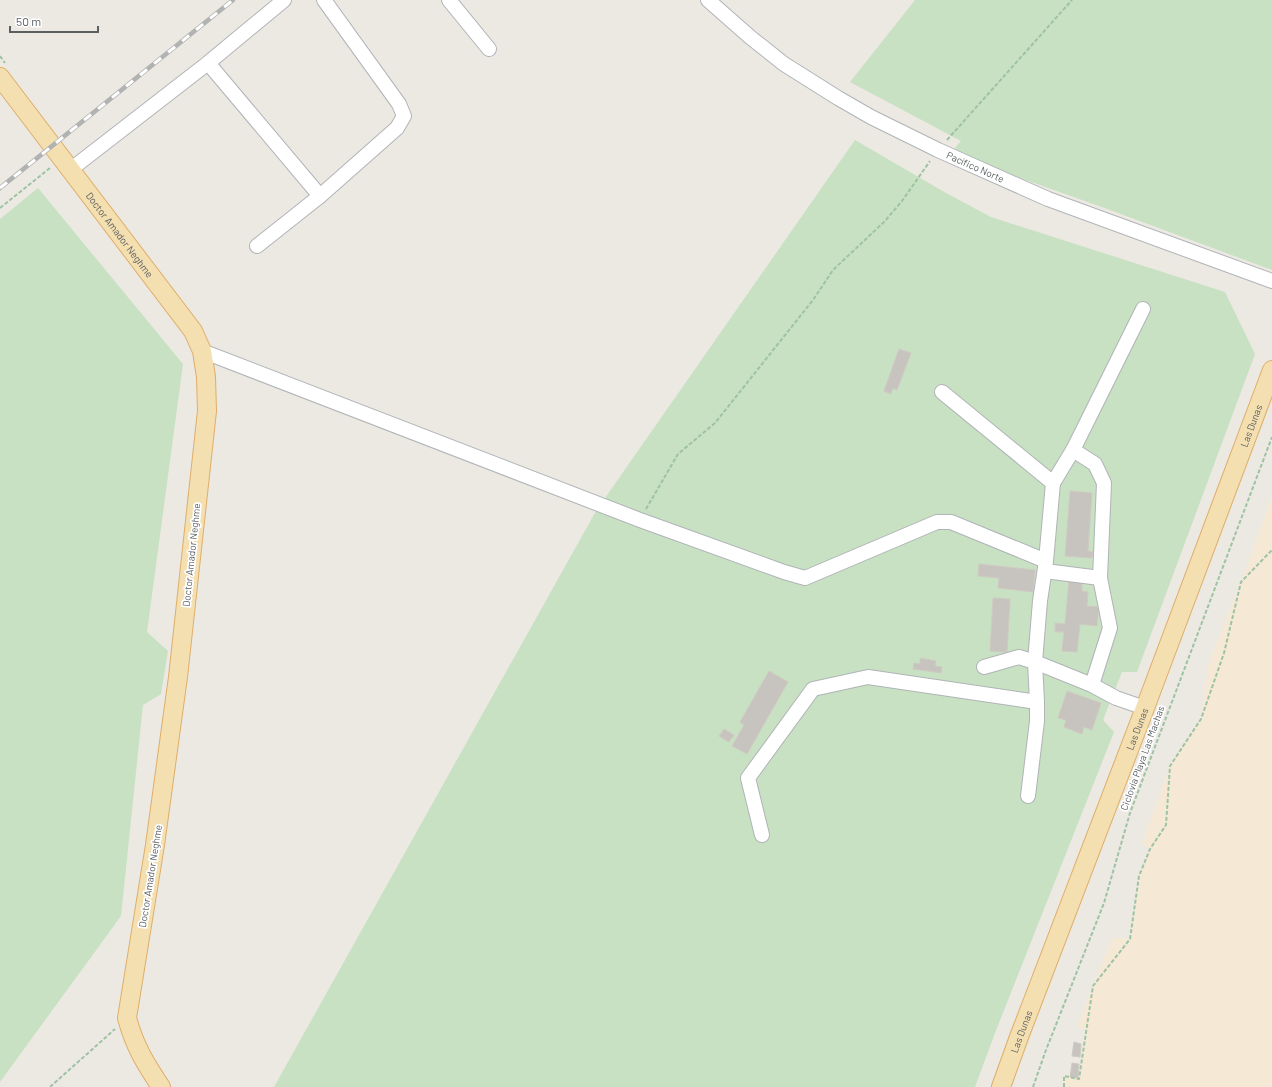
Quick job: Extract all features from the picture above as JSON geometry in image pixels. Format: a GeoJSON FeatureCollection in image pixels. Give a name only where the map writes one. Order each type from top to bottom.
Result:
{"type":"FeatureCollection","features":[{"type":"Feature","properties":{"kind":"main road","name":"Doctor Amador Neghme"},"geometry":{"type":"LineString","coordinates":[[0,77],[177,309],[193,331],[202,351],[206,377],[207,410],[179,669],[155,845],[127,1018],[132,1037],[143,1060],[161,1087]]}},
{"type":"Feature","properties":{"kind":"main road","name":"Las Dunas"},"geometry":{"type":"LineString","coordinates":[[1000,1087],[1272,370]]}},
{"type":"Feature","properties":{"kind":"street"},"geometry":{"type":"LineString","coordinates":[[66,164],[208,63],[284,0]]}},
{"type":"Feature","properties":{"kind":"street"},"geometry":{"type":"LineString","coordinates":[[257,246],[320,196],[397,128],[404,116],[399,104],[324,0]]}},
{"type":"Feature","properties":{"kind":"street"},"geometry":{"type":"LineString","coordinates":[[449,0],[489,49]]}},
{"type":"Feature","properties":{"kind":"street","name":"Pacífico Norte"},"geometry":{"type":"LineString","coordinates":[[708,0],[750,37],[784,64],[871,117],[938,150],[1048,199],[1272,281]]}},
{"type":"Feature","properties":{"kind":"street"},"geometry":{"type":"LineString","coordinates":[[208,63],[320,196]]}},
{"type":"Feature","properties":{"kind":"street"},"geometry":{"type":"LineString","coordinates":[[1028,796],[1037,721],[1036,662],[1040,601],[1053,483],[1073,450],[1143,309]]}},
{"type":"Feature","properties":{"kind":"street"},"geometry":{"type":"LineString","coordinates":[[202,351],[640,520],[805,578],[937,522],[951,522],[1045,566],[1100,578]]}},
{"type":"Feature","properties":{"kind":"street"},"geometry":{"type":"LineString","coordinates":[[942,392],[1053,483]]}},
{"type":"Feature","properties":{"kind":"street"},"geometry":{"type":"LineString","coordinates":[[1073,450],[1095,464],[1104,483],[1100,578],[1110,628],[1092,686]]}},
{"type":"Feature","properties":{"kind":"street"},"geometry":{"type":"LineString","coordinates":[[984,667],[1019,658],[1036,662],[1116,698],[1145,708]]}},
{"type":"Feature","properties":{"kind":"street"},"geometry":{"type":"LineString","coordinates":[[762,835],[748,778],[813,689],[868,677],[1037,702]]}},
{"type":"Feature","properties":{"kind":"path"},"geometry":{"type":"LineString","coordinates":[[640,520],[678,454],[715,423],[813,300],[833,270],[885,221],[902,201],[938,150],[1072,0]]}},
{"type":"Feature","properties":{"kind":"path"},"geometry":{"type":"LineString","coordinates":[[0,208],[66,164]]}},
{"type":"Feature","properties":{"kind":"path","name":"Ciclovía Playa Las Machas"},"geometry":{"type":"LineString","coordinates":[[1033,1087],[1104,903],[1130,813],[1272,437]]}},
{"type":"Feature","properties":{"kind":"path"},"geometry":{"type":"LineString","coordinates":[[1064,1087],[1064,1076],[1079,1079],[1093,986],[1130,939],[1139,876],[1150,849],[1166,825],[1170,766],[1201,719],[1224,653],[1241,582],[1272,550]]}},
{"type":"Feature","properties":{"kind":"path"},"geometry":{"type":"LineString","coordinates":[[50,1087],[127,1018]]}},
{"type":"Feature","properties":{"kind":"green space"},"geometry":{"type":"Polygon","coordinates":[[[915,0],[1272,0],[1272,270],[959,156],[955,148],[961,141],[850,82],[915,0]]]}},
{"type":"Feature","properties":{"kind":"green space"},"geometry":{"type":"Polygon","coordinates":[[[855,140],[946,193],[991,217],[1225,292],[1255,354],[1137,672],[1122,672],[1103,720],[1114,732],[975,1087],[274,1087],[596,511],[855,140]]]}},
{"type":"Feature","properties":{"kind":"green space"},"geometry":{"type":"Polygon","coordinates":[[[38,188],[183,364],[147,632],[168,651],[161,694],[143,705],[121,916],[0,1082],[0,219],[38,188]]]}},
{"type":"Feature","properties":{"kind":"sand"},"geometry":{"type":"Polygon","coordinates":[[[1272,496],[1272,1087],[1064,1087],[1064,1076],[1079,1079],[1086,1029],[1077,1027],[1112,938],[1130,939],[1139,876],[1150,849],[1142,844],[1170,766],[1201,719],[1208,666],[1246,569],[1272,496]]]}},
{"type":"Feature","properties":{"kind":"building"},"geometry":{"type":"Polygon","coordinates":[[[899,349],[911,353],[897,390],[893,388],[891,394],[884,391],[899,349]]]}},
{"type":"Feature","properties":{"kind":"building"},"geometry":{"type":"Polygon","coordinates":[[[1070,491],[1092,493],[1088,551],[1093,552],[1092,558],[1065,556],[1070,491]]]}},
{"type":"Feature","properties":{"kind":"building"},"geometry":{"type":"Polygon","coordinates":[[[979,564],[1035,570],[1033,592],[998,588],[999,578],[978,576],[979,564]]]}},
{"type":"Feature","properties":{"kind":"building"},"geometry":{"type":"Polygon","coordinates":[[[1069,580],[1082,581],[1082,591],[1088,592],[1087,606],[1099,607],[1097,626],[1080,624],[1077,652],[1062,651],[1064,632],[1055,632],[1055,623],[1065,624],[1069,580]]]}},
{"type":"Feature","properties":{"kind":"building"},"geometry":{"type":"Polygon","coordinates":[[[993,598],[1010,599],[1007,652],[990,651],[993,598]]]}},
{"type":"Feature","properties":{"kind":"building"},"geometry":{"type":"Polygon","coordinates":[[[920,658],[936,661],[935,666],[942,667],[941,673],[913,669],[914,663],[920,664],[920,658]]]}},
{"type":"Feature","properties":{"kind":"building"},"geometry":{"type":"Polygon","coordinates":[[[769,671],[788,682],[747,754],[732,746],[744,725],[740,722],[769,671]]]}},
{"type":"Feature","properties":{"kind":"building"},"geometry":{"type":"Polygon","coordinates":[[[1067,691],[1101,703],[1092,730],[1084,727],[1082,734],[1064,727],[1066,720],[1058,718],[1067,691]]]}},
{"type":"Feature","properties":{"kind":"building"},"geometry":{"type":"Polygon","coordinates":[[[724,729],[734,735],[729,742],[719,736],[724,729]]]}},
{"type":"Feature","properties":{"kind":"building"},"geometry":{"type":"Polygon","coordinates":[[[1074,1042],[1081,1044],[1080,1057],[1072,1056],[1074,1042]]]}},
{"type":"Feature","properties":{"kind":"building"},"geometry":{"type":"Polygon","coordinates":[[[1072,1063],[1079,1064],[1078,1078],[1070,1077],[1072,1063]]]}},
{"type":"Feature","properties":{"kind":"railway"},"geometry":{"type":"LineString","coordinates":[[0,188],[233,0]]}}]}
